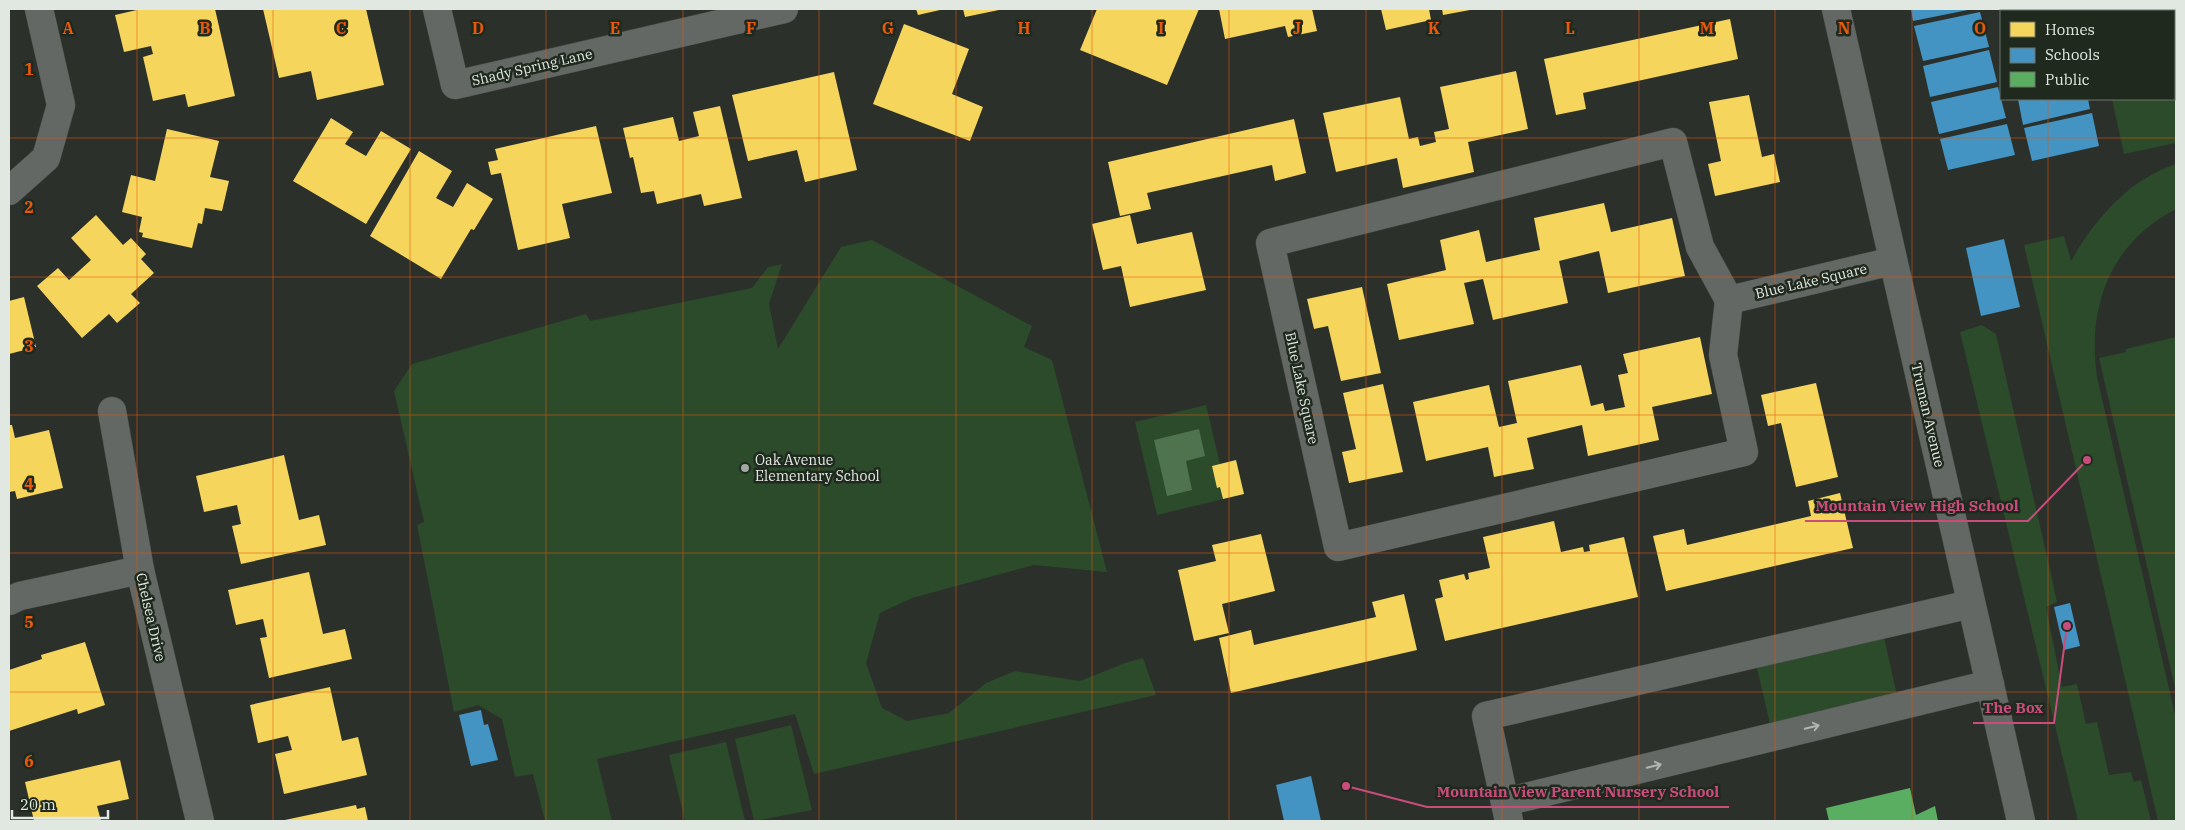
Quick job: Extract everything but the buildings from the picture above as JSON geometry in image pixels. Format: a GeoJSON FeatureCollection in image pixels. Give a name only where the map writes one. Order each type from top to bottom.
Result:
{"type":"FeatureCollection","features":[{"type":"Feature","properties":{"kind":"street"},"geometry":{"type":"LineString","coordinates":[[9,191],[46,158],[61,105],[39,9]]}},
{"type":"Feature","properties":{"kind":"street","name":"Shady Spring Lane"},"geometry":{"type":"LineString","coordinates":[[437,9],[455,85],[784,9]]}},
{"type":"Feature","properties":{"kind":"street","name":"Truman Avenue"},"geometry":{"type":"LineString","coordinates":[[1836,9],[2021,821]]}},
{"type":"Feature","properties":{"kind":"street","name":"Blue Lake Square"},"geometry":{"type":"LineString","coordinates":[[1673,142],[1700,247],[1729,300],[1723,355],[1744,452],[1338,547],[1270,243],[1673,142]]}},
{"type":"Feature","properties":{"kind":"street","name":"Blue Lake Square"},"geometry":{"type":"LineString","coordinates":[[1729,300],[1893,262]]}},
{"type":"Feature","properties":{"kind":"street","name":"Chelsea Drive"},"geometry":{"type":"LineString","coordinates":[[112,411],[140,570],[200,821]]}},
{"type":"Feature","properties":{"kind":"street"},"geometry":{"type":"LineString","coordinates":[[9,601],[20,596],[140,570]]}},
{"type":"Feature","properties":{"kind":"street"},"geometry":{"type":"LineString","coordinates":[[1971,604],[1486,716],[1507,812],[1990,684]]}},
{"type":"Feature","properties":{"kind":"shaded area"},"geometry":{"type":"Polygon","coordinates":[[[2176,9],[2176,143],[2124,154],[2112,100],[2175,100],[2175,10],[2092,10],[2176,9]]]}},
{"type":"Feature","properties":{"kind":"shaded area"},"geometry":{"type":"Polygon","coordinates":[[[2176,164],[2176,209],[2153,223],[2134,240],[2119,259],[2108,280],[2100,302],[2096,326],[2095,351],[2097,377],[2176,719],[2176,821],[2158,821],[2024,245],[2064,236],[2071,261],[2102,216],[2128,190],[2159,171],[2176,164]]]}},
{"type":"Feature","properties":{"kind":"shaded area"},"geometry":{"type":"Polygon","coordinates":[[[872,240],[1032,326],[1024,347],[1052,360],[1107,572],[1034,565],[912,598],[880,613],[866,663],[882,708],[907,721],[949,713],[986,683],[1015,671],[1080,681],[1143,658],[1156,695],[814,774],[795,714],[597,759],[612,821],[545,821],[533,774],[515,777],[502,719],[478,705],[454,712],[417,525],[424,522],[394,391],[412,364],[586,314],[590,321],[752,288],[768,267],[782,264],[769,304],[778,349],[841,247],[872,240]]]}},
{"type":"Feature","properties":{"kind":"shaded area"},"geometry":{"type":"Polygon","coordinates":[[[1982,325],[1996,334],[2051,574],[2057,602],[2046,607],[2062,687],[2077,684],[2086,724],[2097,722],[2109,775],[2131,772],[2134,782],[2141,780],[2151,821],[2078,821],[1960,332],[1982,325]]]}},
{"type":"Feature","properties":{"kind":"shaded area"},"geometry":{"type":"Polygon","coordinates":[[[2176,337],[2176,692],[2099,358],[2126,352],[2126,349],[2176,337]]]}},
{"type":"Feature","properties":{"kind":"shaded area"},"geometry":{"type":"Polygon","coordinates":[[[1206,405],[1220,464],[1236,460],[1244,494],[1157,515],[1135,422],[1206,405]]]}},
{"type":"Feature","properties":{"kind":"shaded area"},"geometry":{"type":"Polygon","coordinates":[[[1199,429],[1205,456],[1186,461],[1192,490],[1167,496],[1154,440],[1199,429]]]}},
{"type":"Feature","properties":{"kind":"shaded area"},"geometry":{"type":"Polygon","coordinates":[[[1881,624],[1897,695],[1770,724],[1753,651],[1881,624]]]}},
{"type":"Feature","properties":{"kind":"shaded area"},"geometry":{"type":"Polygon","coordinates":[[[791,725],[812,810],[754,821],[735,739],[791,725]]]}},
{"type":"Feature","properties":{"kind":"shaded area"},"geometry":{"type":"Polygon","coordinates":[[[726,742],[745,821],[685,821],[669,755],[726,742]]]}},
{"type":"Feature","properties":{"kind":"place","name":"Mountain View High School"},"geometry":{"type":"Point","coordinates":[2087,460]}},
{"type":"Feature","properties":{"kind":"place","name":"Oak Avenue Elementary School"},"geometry":{"type":"Point","coordinates":[745,468]}},
{"type":"Feature","properties":{"kind":"place","name":"The Box"},"geometry":{"type":"Point","coordinates":[2067,626]}},
{"type":"Feature","properties":{"kind":"place","name":"Mountain View Parent Nursery School"},"geometry":{"type":"Point","coordinates":[1346,786]}}]}
